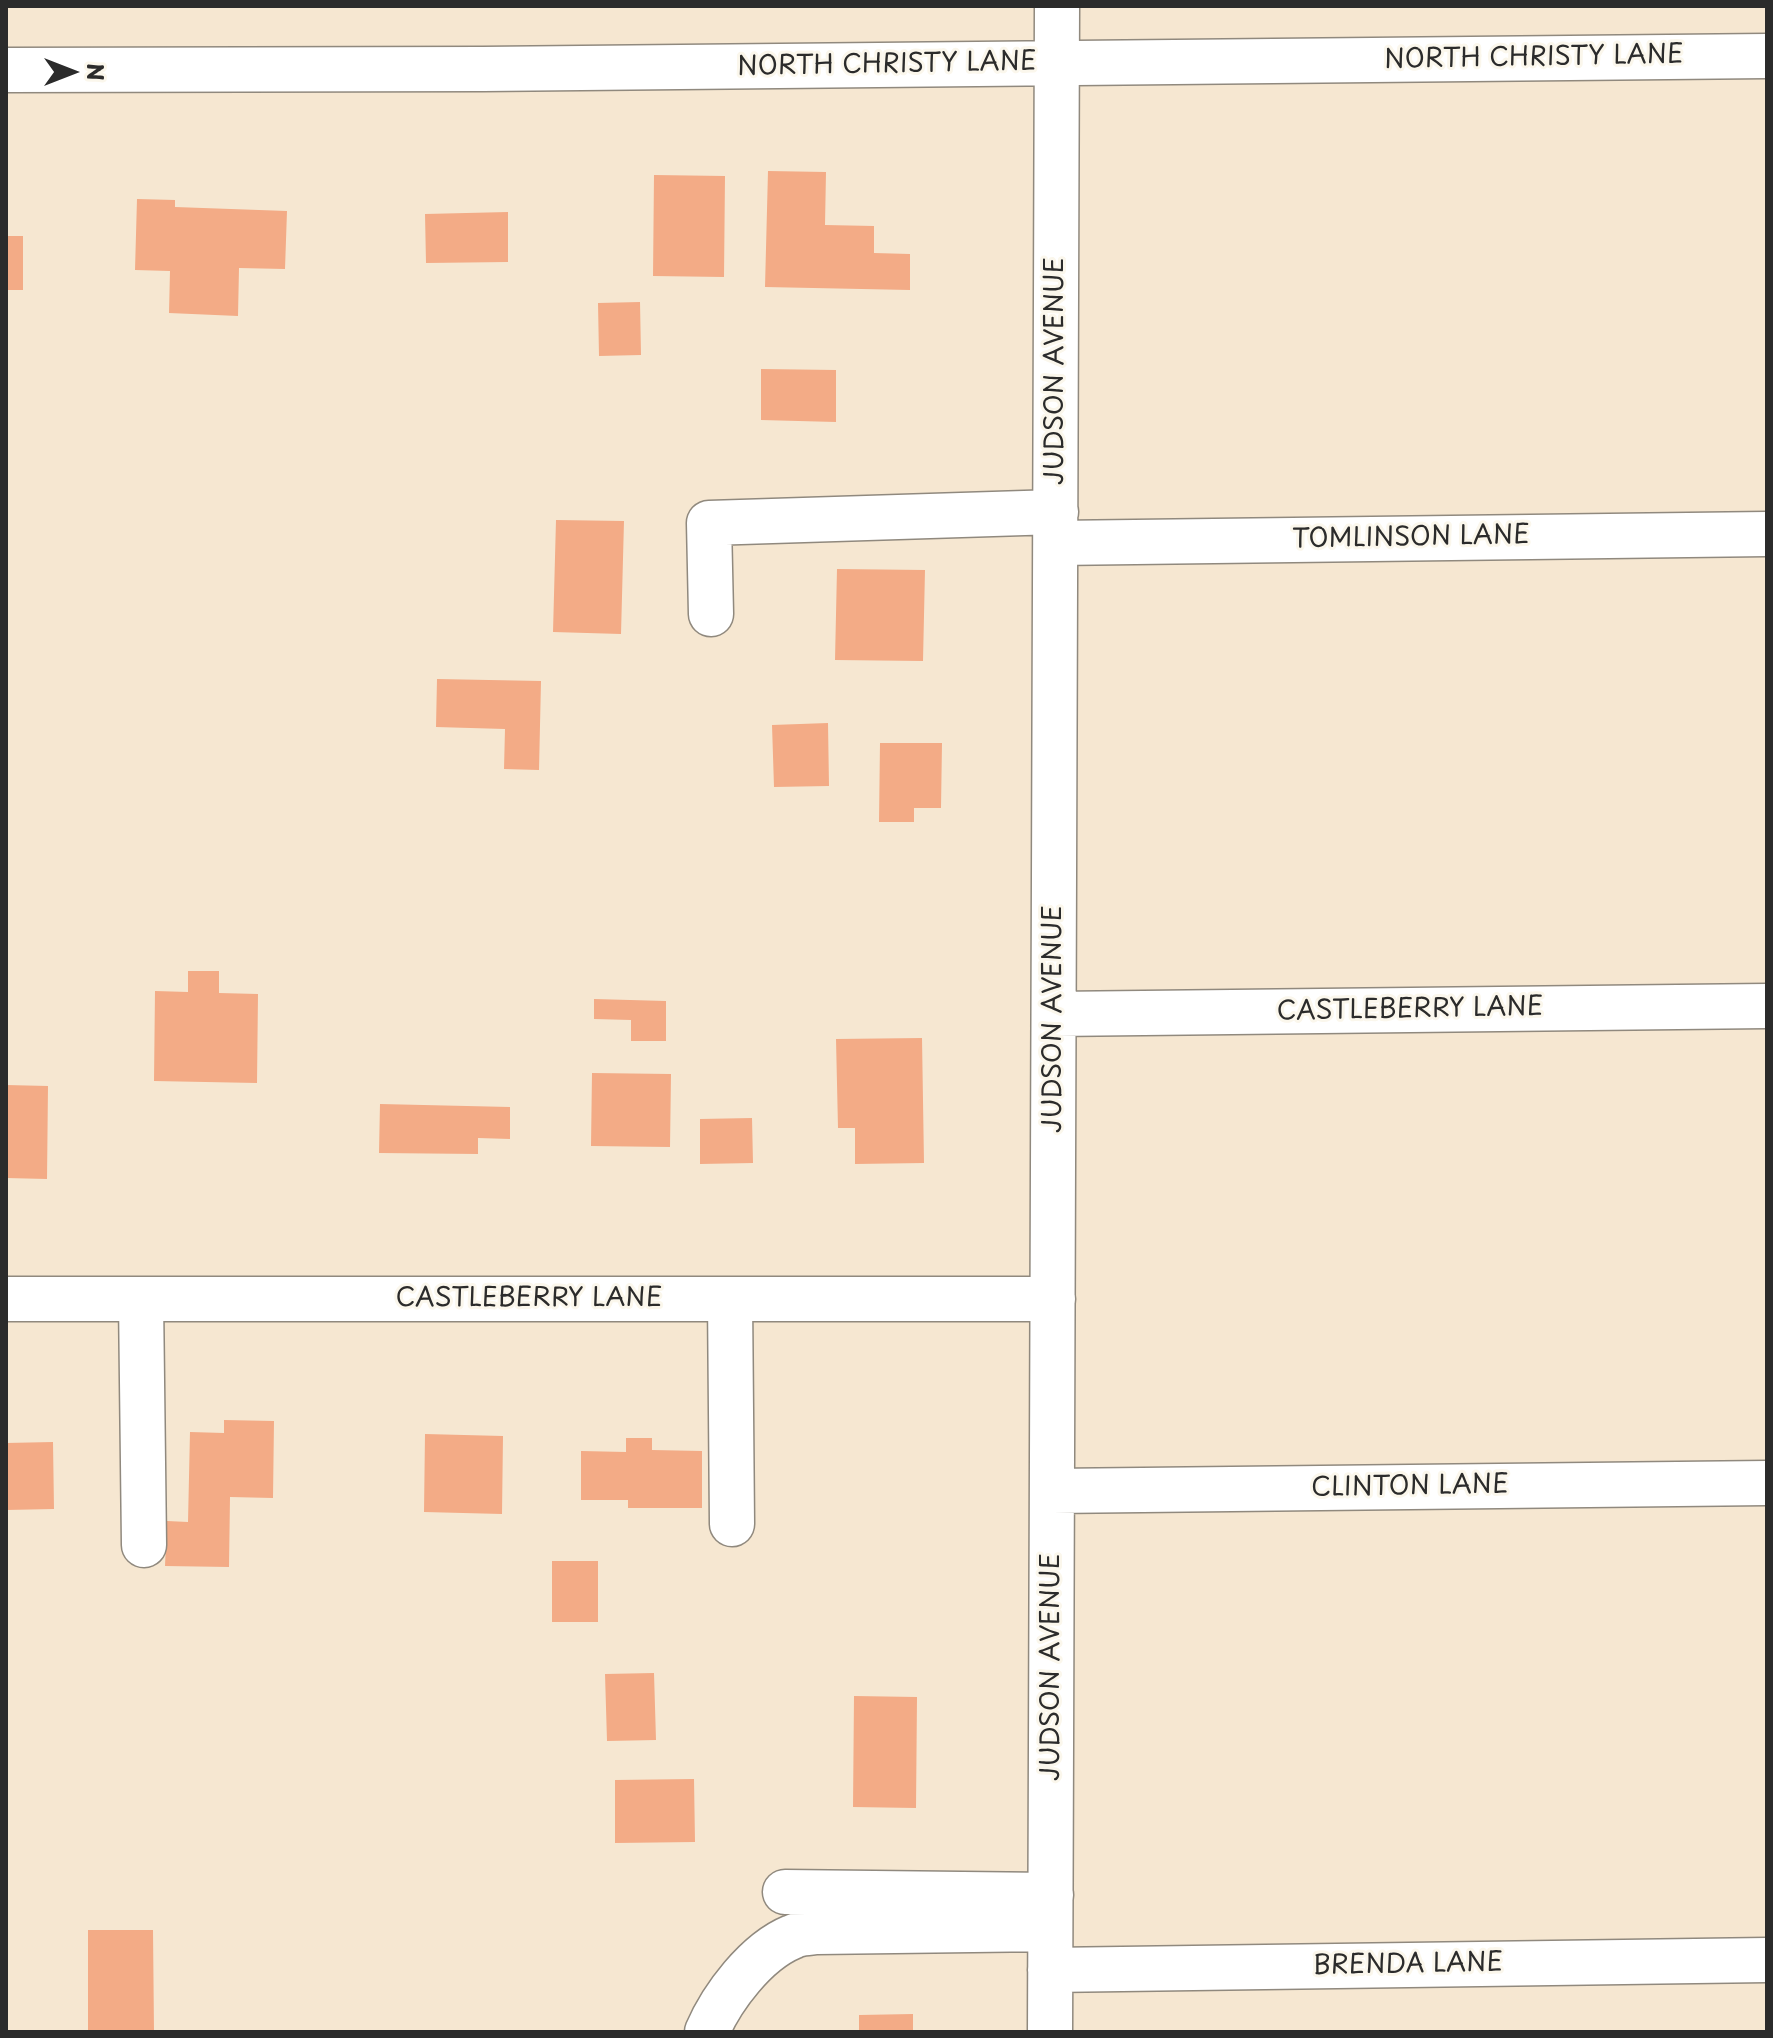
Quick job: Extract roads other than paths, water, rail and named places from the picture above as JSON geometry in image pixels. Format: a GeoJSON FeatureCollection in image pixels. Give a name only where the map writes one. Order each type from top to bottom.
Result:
{"type":"FeatureCollection","features":[{"type":"Feature","properties":{"kind":"street","name":"JUDSON AVENUE"},"geometry":{"type":"LineString","coordinates":[[1050,2032],[1057,6]]}},
{"type":"Feature","properties":{"kind":"street","name":"NORTH CHRISTY LANE"},"geometry":{"type":"LineString","coordinates":[[6,70],[483,69],[1767,56]]}},
{"type":"Feature","properties":{"kind":"street","name":"TOMLINSON LANE"},"geometry":{"type":"LineString","coordinates":[[711,614],[709,523],[1767,534]]}},
{"type":"Feature","properties":{"kind":"street","name":"CASTLEBERRY LANE"},"geometry":{"type":"LineString","coordinates":[[1054,1014],[1767,1006]]}},
{"type":"Feature","properties":{"kind":"street","name":"CASTLEBERRY LANE"},"geometry":{"type":"LineString","coordinates":[[6,1299],[1053,1299]]}},
{"type":"Feature","properties":{"kind":"street"},"geometry":{"type":"LineString","coordinates":[[141,1299],[144,1545]]}},
{"type":"Feature","properties":{"kind":"street"},"geometry":{"type":"LineString","coordinates":[[730,1299],[732,1524]]}},
{"type":"Feature","properties":{"kind":"street","name":"CLINTON LANE"},"geometry":{"type":"LineString","coordinates":[[1053,1491],[1767,1483]]}},
{"type":"Feature","properties":{"kind":"street"},"geometry":{"type":"LineString","coordinates":[[785,1892],[1050,1931]]}},
{"type":"Feature","properties":{"kind":"street"},"geometry":{"type":"LineString","coordinates":[[707,2032],[737,1985],[764,1954],[793,1936],[817,1932],[1050,1931]]}},
{"type":"Feature","properties":{"kind":"street","name":"BRENDA LANE"},"geometry":{"type":"LineString","coordinates":[[1050,1931],[1767,1960]]}}]}
